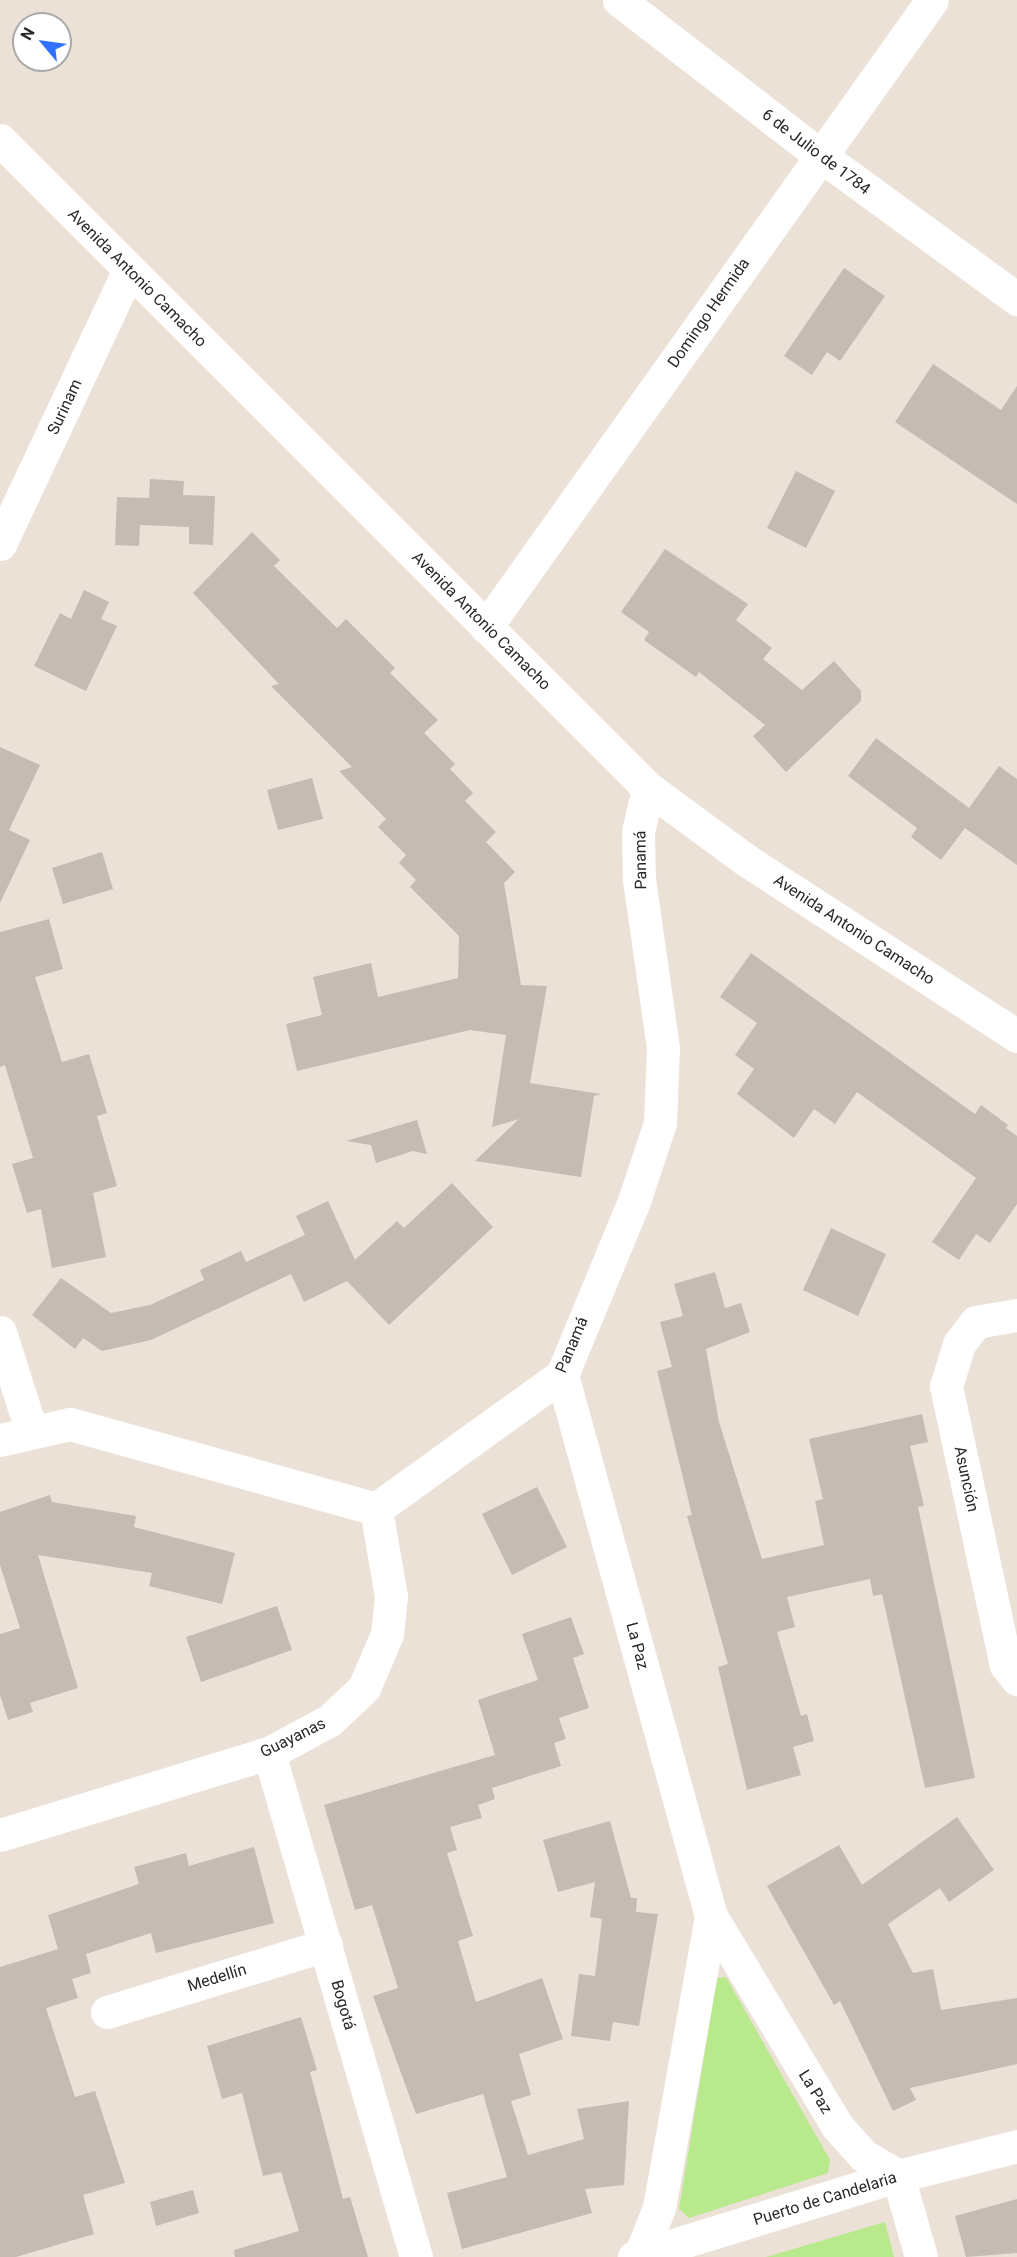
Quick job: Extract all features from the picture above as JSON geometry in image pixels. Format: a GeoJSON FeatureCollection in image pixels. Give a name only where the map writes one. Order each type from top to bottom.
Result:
{"type":"FeatureCollection","features":[{"type":"Feature","properties":{"kind":"street","name":"6 de Julio de 1784"},"geometry":{"type":"LineString","coordinates":[[619,0],[821,156],[1017,299]]}},
{"type":"Feature","properties":{"kind":"street","name":"Domingo Hermida"},"geometry":{"type":"LineString","coordinates":[[486,627],[932,0]]}},
{"type":"Feature","properties":{"kind":"street","name":"Avenida Antonio Camacho"},"geometry":{"type":"LineString","coordinates":[[0,140],[648,788],[747,860],[1017,1036]]}},
{"type":"Feature","properties":{"kind":"street","name":"Surinam"},"geometry":{"type":"LineString","coordinates":[[0,544],[129,270]]}},
{"type":"Feature","properties":{"kind":"street","name":"Panamá"},"geometry":{"type":"LineString","coordinates":[[376,1509],[562,1376],[633,1204],[660,1123],[663,1048],[639,880],[638,832],[648,788]]}},
{"type":"Feature","properties":{"kind":"street","name":"Asunción"},"geometry":{"type":"LineString","coordinates":[[1017,1315],[976,1322],[959,1344],[946,1386],[1006,1665],[1017,1679]]}},
{"type":"Feature","properties":{"kind":"street"},"geometry":{"type":"LineString","coordinates":[[0,1332],[31,1430]]}},
{"type":"Feature","properties":{"kind":"street","name":"La Paz"},"geometry":{"type":"LineString","coordinates":[[562,1376],[711,1916],[837,2126],[864,2156],[898,2176]]}},
{"type":"Feature","properties":{"kind":"street"},"geometry":{"type":"LineString","coordinates":[[0,1440],[31,1430],[70,1424],[376,1509]]}},
{"type":"Feature","properties":{"kind":"street","name":"Guayanas"},"geometry":{"type":"LineString","coordinates":[[0,1835],[269,1753],[330,1720],[364,1688],[377,1664],[387,1634],[390,1596],[376,1509]]}},
{"type":"Feature","properties":{"kind":"street","name":"Bogotá"},"geometry":{"type":"LineString","coordinates":[[269,1753],[416,2257]]}},
{"type":"Feature","properties":{"kind":"street","name":"La Paz"},"geometry":{"type":"LineString","coordinates":[[637,2256],[659,2208],[711,1916]]}},
{"type":"Feature","properties":{"kind":"street","name":"Medellín"},"geometry":{"type":"LineString","coordinates":[[107,2012],[326,1945]]}},
{"type":"Feature","properties":{"kind":"street","name":"Puerto de Candelaria"},"geometry":{"type":"LineString","coordinates":[[637,2256],[898,2176],[1017,2146]]}},
{"type":"Feature","properties":{"kind":"street"},"geometry":{"type":"LineString","coordinates":[[898,2176],[921,2257]]}},
{"type":"Feature","properties":{"kind":"green space"},"geometry":{"type":"Polygon","coordinates":[[[726,1977],[830,2160],[828,2173],[689,2218],[679,2209],[717,1978],[726,1977]]]}},
{"type":"Feature","properties":{"kind":"green space"},"geometry":{"type":"Polygon","coordinates":[[[885,2222],[894,2257],[766,2257],[885,2222]]]}},
{"type":"Feature","properties":{"kind":"building"},"geometry":{"type":"Polygon","coordinates":[[[844,268],[885,296],[840,361],[827,352],[812,375],[784,356],[844,268]]]}},
{"type":"Feature","properties":{"kind":"building"},"geometry":{"type":"Polygon","coordinates":[[[933,364],[1001,410],[1017,386],[1017,504],[895,422],[933,364]]]}},
{"type":"Feature","properties":{"kind":"building"},"geometry":{"type":"Polygon","coordinates":[[[796,471],[835,491],[806,548],[767,528],[796,471]]]}},
{"type":"Feature","properties":{"kind":"building"},"geometry":{"type":"Polygon","coordinates":[[[150,479],[184,481],[183,495],[215,496],[213,545],[189,544],[189,527],[140,525],[139,546],[115,545],[117,497],[149,498],[150,479]]]}},
{"type":"Feature","properties":{"kind":"building"},"geometry":{"type":"Polygon","coordinates":[[[252,532],[280,560],[274,566],[337,628],[346,619],[395,668],[390,673],[438,720],[424,733],[455,764],[450,769],[473,793],[465,801],[496,832],[486,842],[515,872],[504,883],[521,985],[547,986],[530,1083],[601,1094],[594,1096],[581,1177],[475,1161],[519,1119],[492,1127],[506,1035],[470,1030],[297,1071],[286,1024],[322,1015],[313,977],[371,963],[378,997],[458,978],[459,936],[410,887],[416,880],[399,863],[406,855],[378,827],[386,819],[339,771],[352,767],[271,686],[279,684],[193,593],[252,532]]]}},
{"type":"Feature","properties":{"kind":"building"},"geometry":{"type":"Polygon","coordinates":[[[665,549],[748,604],[736,620],[772,648],[763,659],[802,690],[834,661],[861,691],[861,701],[786,772],[753,736],[765,725],[699,672],[696,677],[644,640],[649,632],[621,612],[665,549]]]}},
{"type":"Feature","properties":{"kind":"building"},"geometry":{"type":"Polygon","coordinates":[[[84,590],[109,602],[101,619],[117,626],[86,691],[34,666],[60,613],[71,619],[84,590]]]}},
{"type":"Feature","properties":{"kind":"building"},"geometry":{"type":"Polygon","coordinates":[[[876,738],[969,808],[999,766],[1017,779],[1017,865],[965,828],[941,860],[911,837],[917,828],[848,776],[876,738]]]}},
{"type":"Feature","properties":{"kind":"building"},"geometry":{"type":"Polygon","coordinates":[[[0,747],[40,765],[9,830],[30,840],[0,903],[0,747]]]}},
{"type":"Feature","properties":{"kind":"building"},"geometry":{"type":"Polygon","coordinates":[[[312,778],[323,819],[278,830],[267,790],[312,778]]]}},
{"type":"Feature","properties":{"kind":"building"},"geometry":{"type":"Polygon","coordinates":[[[102,852],[113,889],[63,904],[52,868],[102,852]]]}},
{"type":"Feature","properties":{"kind":"building"},"geometry":{"type":"Polygon","coordinates":[[[49,919],[63,969],[35,977],[62,1062],[89,1054],[107,1113],[97,1116],[117,1186],[93,1193],[106,1257],[52,1268],[41,1209],[27,1213],[12,1164],[33,1158],[5,1065],[0,1067],[0,932],[49,919]]]}},
{"type":"Feature","properties":{"kind":"building"},"geometry":{"type":"Polygon","coordinates":[[[751,953],[975,1114],[981,1105],[1008,1125],[1006,1128],[1017,1136],[1017,1204],[990,1243],[976,1234],[959,1260],[932,1242],[976,1178],[857,1092],[835,1124],[814,1109],[794,1138],[737,1094],[754,1069],[735,1055],[757,1023],[720,997],[751,953]]]}},
{"type":"Feature","properties":{"kind":"building"},"geometry":{"type":"Polygon","coordinates":[[[417,1120],[427,1154],[413,1151],[376,1163],[371,1145],[346,1141],[417,1120]]]}},
{"type":"Feature","properties":{"kind":"building"},"geometry":{"type":"Polygon","coordinates":[[[452,1183],[493,1227],[389,1325],[347,1281],[304,1302],[291,1274],[151,1340],[102,1351],[83,1338],[75,1349],[32,1315],[61,1278],[111,1313],[150,1305],[204,1280],[200,1270],[241,1251],[246,1262],[305,1235],[296,1216],[328,1201],[355,1260],[397,1221],[404,1228],[452,1183]]]}},
{"type":"Feature","properties":{"kind":"building"},"geometry":{"type":"Polygon","coordinates":[[[831,1228],[886,1254],[858,1316],[803,1290],[831,1228]]]}},
{"type":"Feature","properties":{"kind":"building"},"geometry":{"type":"Polygon","coordinates":[[[715,1272],[725,1308],[741,1303],[750,1332],[706,1349],[719,1422],[762,1559],[824,1545],[815,1501],[823,1499],[809,1439],[922,1414],[928,1442],[910,1446],[924,1506],[918,1507],[975,1778],[925,1788],[882,1594],[873,1596],[870,1579],[787,1597],[795,1627],[777,1632],[801,1716],[807,1714],[814,1741],[793,1747],[801,1775],[747,1790],[718,1667],[728,1664],[687,1516],[692,1515],[657,1371],[672,1367],[660,1322],[683,1316],[674,1284],[715,1272]]]}},
{"type":"Feature","properties":{"kind":"building"},"geometry":{"type":"Polygon","coordinates":[[[537,1487],[567,1547],[512,1575],[482,1514],[537,1487]]]}},
{"type":"Feature","properties":{"kind":"building"},"geometry":{"type":"Polygon","coordinates":[[[50,1495],[52,1502],[136,1516],[134,1527],[235,1553],[222,1604],[149,1586],[152,1573],[38,1555],[78,1688],[30,1703],[33,1712],[8,1720],[0,1695],[0,1634],[20,1628],[0,1565],[0,1512],[50,1495]]]}},
{"type":"Feature","properties":{"kind":"building"},"geometry":{"type":"Polygon","coordinates":[[[277,1606],[292,1650],[201,1682],[186,1637],[277,1606]]]}},
{"type":"Feature","properties":{"kind":"building"},"geometry":{"type":"Polygon","coordinates":[[[571,1617],[584,1654],[573,1658],[589,1708],[559,1718],[566,1739],[554,1743],[561,1766],[492,1788],[495,1799],[478,1805],[482,1818],[450,1827],[457,1850],[447,1853],[473,1936],[458,1941],[476,2002],[542,1978],[563,2039],[519,2054],[531,2095],[511,2101],[528,2155],[584,2139],[577,2109],[629,2101],[624,2185],[585,2189],[592,2213],[462,2249],[447,2193],[507,2177],[483,2094],[416,2114],[373,1996],[398,1988],[372,1905],[355,1910],[324,1805],[495,1755],[478,1700],[538,1680],[522,1634],[571,1617]]]}},
{"type":"Feature","properties":{"kind":"building"},"geometry":{"type":"Polygon","coordinates":[[[957,1817],[994,1870],[949,1902],[940,1888],[888,1924],[913,1973],[933,1969],[941,2010],[1017,1998],[1017,2064],[910,2088],[916,2100],[893,2111],[840,2001],[834,2005],[767,1886],[839,1845],[862,1885],[957,1817]]]}},
{"type":"Feature","properties":{"kind":"building"},"geometry":{"type":"Polygon","coordinates":[[[610,1821],[631,1898],[637,1898],[636,1912],[658,1914],[639,2026],[613,2022],[610,2041],[571,2036],[579,1974],[595,1976],[602,1919],[590,1917],[595,1882],[558,1892],[543,1840],[610,1821]]]}},
{"type":"Feature","properties":{"kind":"building"},"geometry":{"type":"Polygon","coordinates":[[[254,1847],[274,1923],[156,1953],[151,1933],[86,1954],[91,1973],[72,1979],[78,1998],[46,2008],[75,2097],[95,2091],[125,2183],[83,2195],[94,2234],[16,2257],[0,2257],[0,1967],[58,1949],[48,1915],[139,1884],[134,1867],[186,1853],[189,1866],[254,1847]]]}},
{"type":"Feature","properties":{"kind":"building"},"geometry":{"type":"Polygon","coordinates":[[[301,2017],[317,2070],[310,2072],[343,2199],[350,2197],[368,2257],[235,2257],[234,2250],[299,2231],[281,2172],[263,2176],[242,2093],[222,2099],[207,2046],[301,2017]]]}},
{"type":"Feature","properties":{"kind":"building"},"geometry":{"type":"Polygon","coordinates":[[[193,2190],[199,2213],[156,2226],[150,2202],[193,2190]]]}},
{"type":"Feature","properties":{"kind":"building"},"geometry":{"type":"Polygon","coordinates":[[[1017,2199],[1017,2253],[966,2257],[955,2216],[1017,2199]]]}}]}
